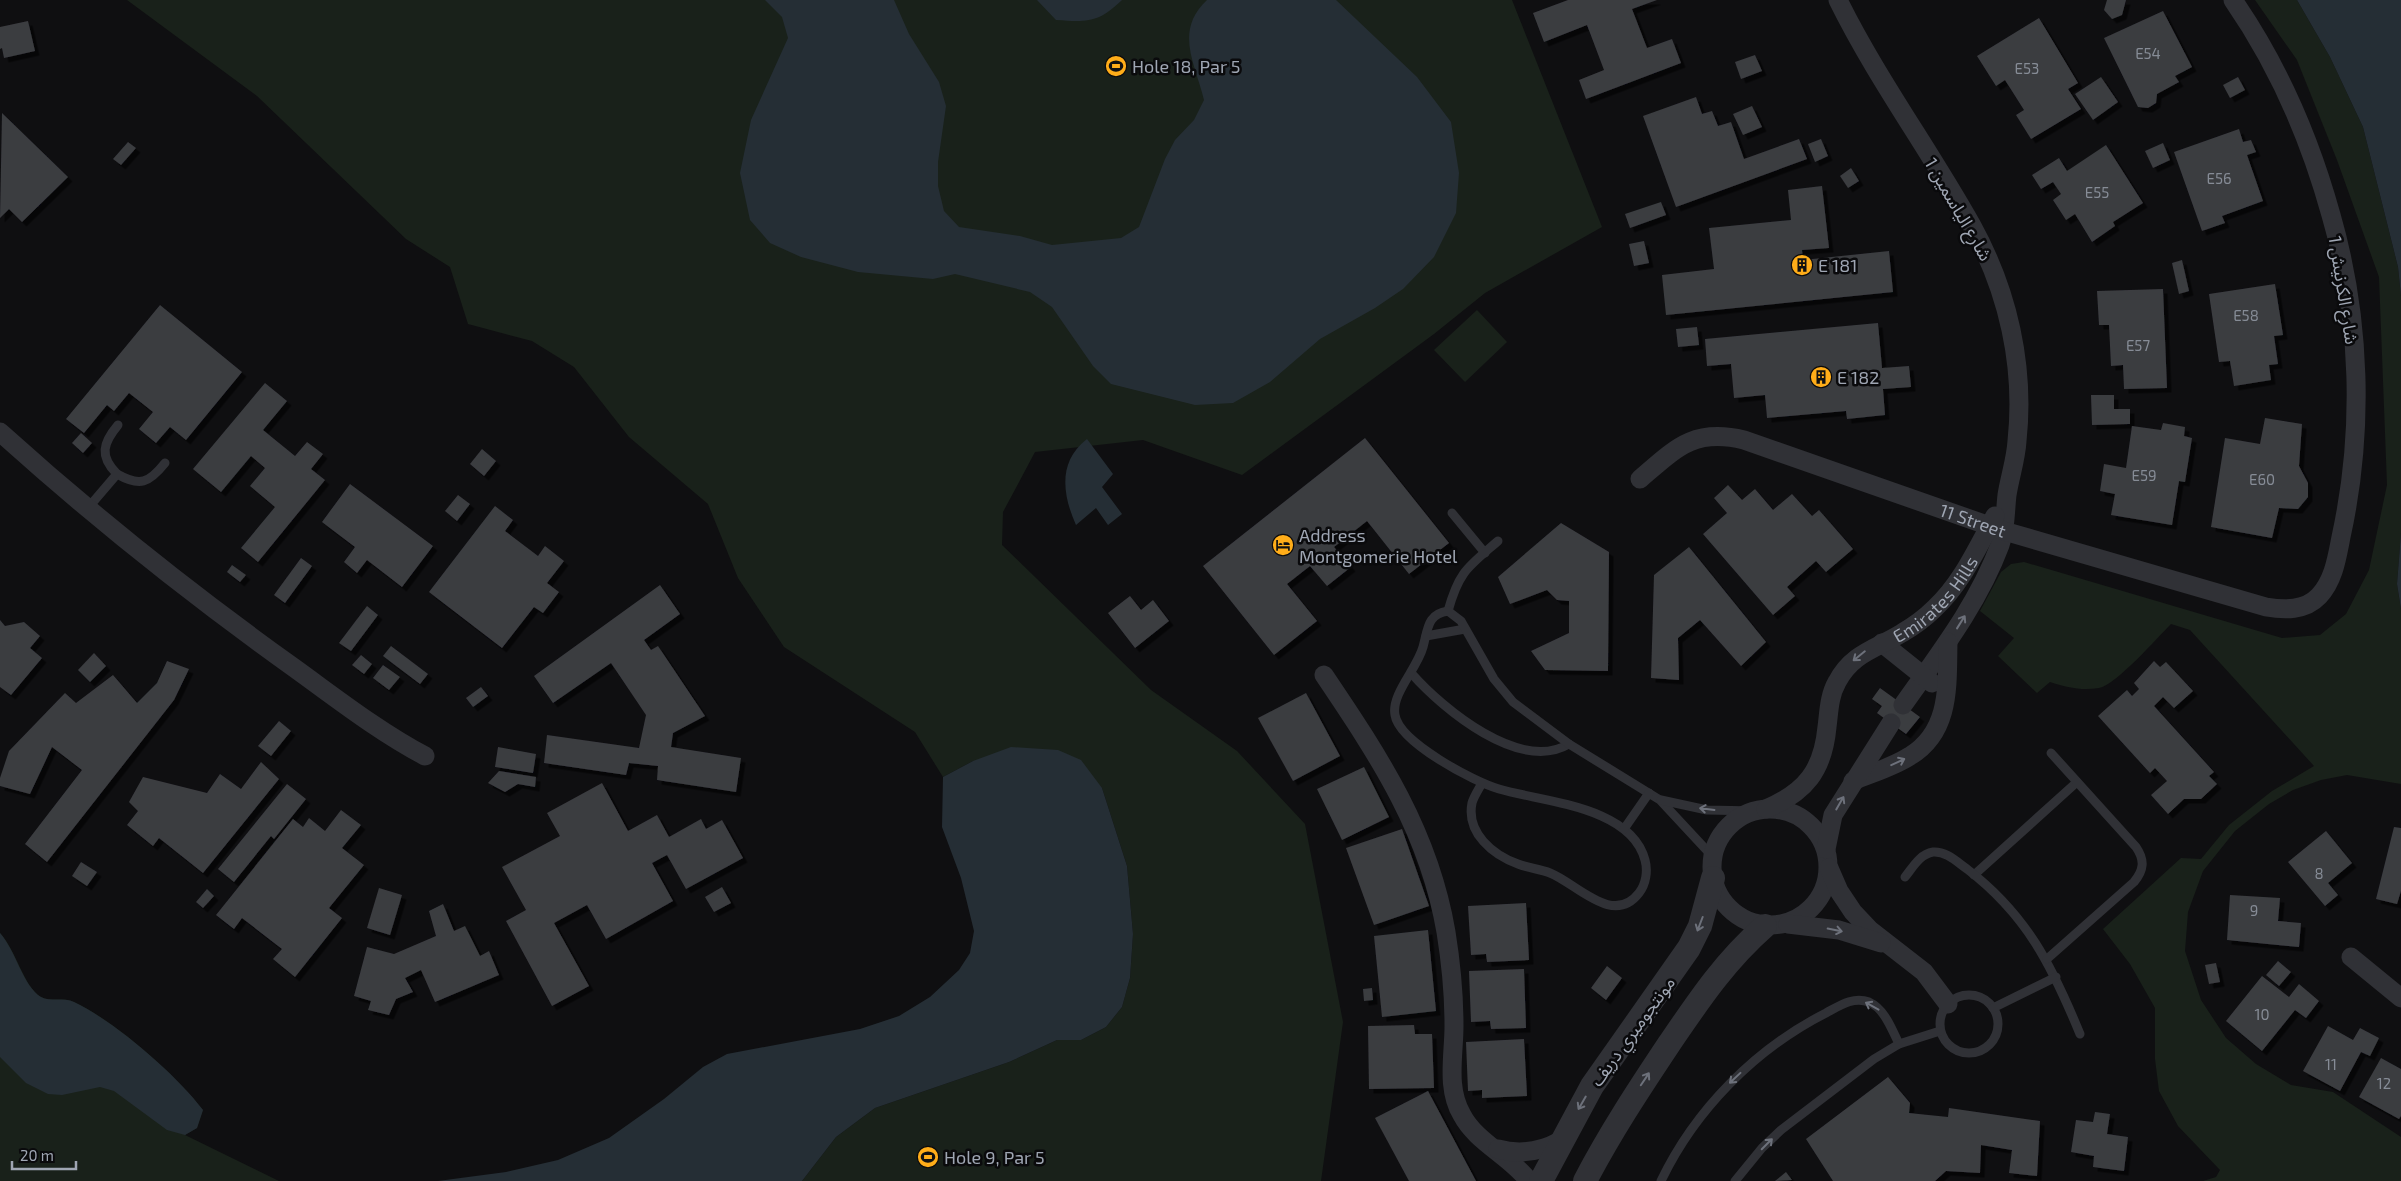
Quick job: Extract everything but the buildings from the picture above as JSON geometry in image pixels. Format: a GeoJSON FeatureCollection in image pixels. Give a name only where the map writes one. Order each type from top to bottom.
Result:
{"type":"FeatureCollection","features":[{"type":"Feature","properties":{"kind":"street","name":"شارع الياسمين 1"},"geometry":{"type":"LineString","coordinates":[[1838,0],[1860,45],[1972,226],[1996,276],[2012,330],[2019,385],[2017,441],[2007,496]]}},
{"type":"Feature","properties":{"kind":"street","name":"شارع الكرنيش 1"},"geometry":{"type":"LineString","coordinates":[[2233,0],[2249,24],[2283,85],[2311,150],[2332,217],[2347,285],[2356,406],[2354,458],[2347,508],[2333,572],[2318,597]]}},
{"type":"Feature","properties":{"kind":"street"},"geometry":{"type":"LineString","coordinates":[[0,432],[88,508],[245,633],[373,725],[425,756]]}},
{"type":"Feature","properties":{"kind":"street","name":"11 Street"},"geometry":{"type":"LineString","coordinates":[[1640,479],[1684,443],[1703,436],[1724,435],[1744,440],[1997,528],[2266,607],[2294,609],[2307,605],[2318,597]]}},
{"type":"Feature","properties":{"kind":"street","name":"Emirates Hills"},"geometry":{"type":"LineString","coordinates":[[1903,705],[1948,642],[1980,589],[2007,496]]}},
{"type":"Feature","properties":{"kind":"street","name":"Emirates Hills"},"geometry":{"type":"LineString","coordinates":[[1760,810],[1786,800],[1804,787],[1817,770],[1825,749],[1829,705],[1836,683],[1849,664],[1867,650],[1919,622],[1950,592],[1997,528]]}},
{"type":"Feature","properties":{"kind":"street"},"geometry":{"type":"LineString","coordinates":[[1853,781],[1910,756],[1924,745],[1936,730],[1944,713],[1947,695],[1948,642]]}},
{"type":"Feature","properties":{"kind":"street"},"geometry":{"type":"LineString","coordinates":[[1882,643],[1947,695]]}},
{"type":"Feature","properties":{"kind":"street"},"geometry":{"type":"LineString","coordinates":[[1324,675],[1378,755],[1401,797],[1420,840],[1436,885],[1446,931],[1452,978],[1454,1096],[1462,1116],[1476,1133],[1514,1163],[1529,1181]]}},
{"type":"Feature","properties":{"kind":"street"},"geometry":{"type":"LineString","coordinates":[[1826,850],[1833,815],[1890,722]]}},
{"type":"Feature","properties":{"kind":"street"},"geometry":{"type":"LineString","coordinates":[[1889,945],[1839,930],[1746,921],[1731,910],[1719,895],[1713,867],[1718,841],[1727,828],[1740,818],[1760,810],[1786,811],[1803,819],[1817,832],[1826,850],[1829,868],[1853,912],[1870,930],[1924,972],[1948,1004]]}},
{"type":"Feature","properties":{"kind":"street","name":"مونتجوميري دريف"},"geometry":{"type":"LineString","coordinates":[[1541,1181],[1560,1141],[1592,1086],[1689,948],[1700,926],[1713,867]]}},
{"type":"Feature","properties":{"kind":"street"},"geometry":{"type":"LineString","coordinates":[[1776,925],[1804,916],[1817,903],[1826,887],[1829,868]]}},
{"type":"Feature","properties":{"kind":"street","name":"مونتجوميري دريف"},"geometry":{"type":"LineString","coordinates":[[1585,1181],[1622,1112],[1705,990],[1733,956],[1776,925]]}},
{"type":"Feature","properties":{"kind":"street"},"geometry":{"type":"LineString","coordinates":[[2352,957],[2401,998]]}},
{"type":"Feature","properties":{"kind":"street"},"geometry":{"type":"LineString","coordinates":[[1494,1148],[1507,1152],[1528,1152],[1548,1147],[1560,1141]]}},
{"type":"Feature","properties":{"kind":"lane"},"geometry":{"type":"LineString","coordinates":[[118,426],[106,440],[105,454],[108,465],[117,474],[132,483],[142,481],[155,475],[165,462]]}},
{"type":"Feature","properties":{"kind":"lane"},"geometry":{"type":"LineString","coordinates":[[88,508],[117,474]]}},
{"type":"Feature","properties":{"kind":"lane"},"geometry":{"type":"LineString","coordinates":[[1452,513],[1485,553]]}},
{"type":"Feature","properties":{"kind":"lane"},"geometry":{"type":"LineString","coordinates":[[1448,611],[1456,583],[1498,541]]}},
{"type":"Feature","properties":{"kind":"lane"},"geometry":{"type":"LineString","coordinates":[[1482,783],[1472,802],[1471,815],[1474,827],[1480,838],[1501,856],[1515,864],[1564,878],[1589,898],[1602,904],[1616,905],[1629,902],[1639,893],[1645,881],[1647,868],[1644,854],[1624,829],[1592,812],[1574,806],[1516,794],[1482,783],[1442,762],[1399,726],[1395,717],[1394,705],[1397,695],[1412,674],[1431,618],[1439,612],[1448,611],[1461,621],[1502,691],[1513,702],[1569,744],[1660,800],[1713,867]]}},
{"type":"Feature","properties":{"kind":"lane"},"geometry":{"type":"LineString","coordinates":[[1426,636],[1465,629]]}},
{"type":"Feature","properties":{"kind":"lane"},"geometry":{"type":"LineString","coordinates":[[1412,674],[1447,709],[1489,735],[1535,751],[1548,752],[1559,750],[1569,744]]}},
{"type":"Feature","properties":{"kind":"lane"},"geometry":{"type":"LineString","coordinates":[[2047,959],[2134,882],[2140,875],[2143,865],[2142,855],[2050,753]]}},
{"type":"Feature","properties":{"kind":"lane"},"geometry":{"type":"LineString","coordinates":[[1974,875],[2077,782]]}},
{"type":"Feature","properties":{"kind":"lane"},"geometry":{"type":"LineString","coordinates":[[1624,829],[1649,793]]}},
{"type":"Feature","properties":{"kind":"lane"},"geometry":{"type":"LineString","coordinates":[[1660,800],[1707,810],[1760,810]]}},
{"type":"Feature","properties":{"kind":"lane"},"geometry":{"type":"LineString","coordinates":[[1905,877],[1926,854],[1935,852],[1944,854],[1974,875],[2002,900],[2026,928],[2047,959],[2080,1034]]}},
{"type":"Feature","properties":{"kind":"lane"},"geometry":{"type":"LineString","coordinates":[[1993,1008],[2056,977]]}},
{"type":"Feature","properties":{"kind":"lane"},"geometry":{"type":"LineString","coordinates":[[1972,996],[1986,1001],[1993,1008],[1998,1028],[1988,1046],[1979,1052],[1968,1054],[1949,1046],[1940,1031],[1940,1019],[1948,1004],[1956,998],[1972,996]]}},
{"type":"Feature","properties":{"kind":"lane"},"geometry":{"type":"LineString","coordinates":[[1661,1181],[1683,1141],[1729,1084],[1784,1037],[1815,1018],[1847,1002],[1858,1000],[1869,1003],[1879,1009],[1886,1018],[1899,1044]]}},
{"type":"Feature","properties":{"kind":"lane"},"geometry":{"type":"LineString","coordinates":[[1735,1181],[1762,1148],[1781,1130],[1874,1059],[1899,1044],[1940,1031]]}},
{"type":"Feature","properties":{"kind":"shaded area"},"geometry":{"type":"Polygon","coordinates":[[[127,0],[1512,0],[1602,227],[1485,293],[1434,334],[1242,475],[1143,440],[1035,452],[1003,512],[1002,545],[1151,690],[1237,751],[1305,824],[1343,1022],[1321,1181],[802,1181],[836,1137],[875,1108],[1009,1062],[1057,1040],[1081,1040],[1106,1027],[1122,1007],[1130,978],[1133,934],[1127,866],[1102,788],[973,761],[943,777],[915,732],[784,647],[738,578],[708,504],[629,437],[574,367],[532,341],[468,324],[450,267],[406,239],[257,96],[127,0]]]}},
{"type":"Feature","properties":{"kind":"shaded area"},"geometry":{"type":"Polygon","coordinates":[[[765,0],[894,0],[909,34],[939,82],[946,106],[938,162],[938,186],[944,211],[959,227],[1020,236],[1052,245],[1121,238],[1139,227],[1165,159],[1175,140],[1194,120],[1204,100],[1192,60],[1189,36],[1191,23],[1207,0],[1336,0],[1417,77],[1451,122],[1459,173],[1456,213],[1434,257],[1403,289],[1375,308],[1320,339],[1270,382],[1233,403],[1195,405],[1111,384],[1093,366],[1052,307],[1030,292],[955,274],[933,279],[858,272],[801,257],[770,243],[750,220],[740,173],[751,120],[788,38],[782,17],[765,0]]]}},
{"type":"Feature","properties":{"kind":"shaded area"},"geometry":{"type":"Polygon","coordinates":[[[1037,0],[1122,0],[1114,8],[1099,17],[1085,21],[1076,21],[1056,20],[1037,0]]]}},
{"type":"Feature","properties":{"kind":"shaded area"},"geometry":{"type":"Polygon","coordinates":[[[2255,0],[2297,0],[2330,57],[2363,127],[2398,267],[2401,296],[2401,533],[2397,584],[2401,609],[2401,784],[2347,775],[2321,780],[2293,790],[2269,804],[2235,831],[2203,871],[2188,912],[2185,951],[2201,1000],[2226,1038],[2256,1064],[2291,1085],[2333,1092],[2401,1137],[2401,1181],[2203,1181],[2216,1177],[2220,1170],[2178,1126],[2159,1091],[2155,1059],[2155,1008],[2130,964],[2103,929],[2181,858],[2201,859],[2229,825],[2272,791],[2314,766],[2190,630],[2171,624],[2126,670],[2099,688],[2080,689],[2050,682],[2037,693],[1998,656],[2014,638],[1980,611],[2001,572],[2011,564],[2024,562],[2282,638],[2320,635],[2346,614],[2369,570],[2387,485],[2379,277],[2337,160],[2297,60],[2255,0]]]}},
{"type":"Feature","properties":{"kind":"shaded area"},"geometry":{"type":"Polygon","coordinates":[[[2297,0],[2401,0],[2401,296],[2398,267],[2363,127],[2330,57],[2297,0]]]}},
{"type":"Feature","properties":{"kind":"shaded area"},"geometry":{"type":"Polygon","coordinates":[[[1477,310],[1507,342],[1465,382],[1434,350],[1477,310]]]}},
{"type":"Feature","properties":{"kind":"shaded area"},"geometry":{"type":"Polygon","coordinates":[[[1087,439],[1113,474],[1102,487],[1122,514],[1108,525],[1096,508],[1076,525],[1068,503],[1065,480],[1067,469],[1077,448],[1087,439]]]}},
{"type":"Feature","properties":{"kind":"shaded area"},"geometry":{"type":"Polygon","coordinates":[[[2401,533],[2401,609],[2397,584],[2401,533]]]}},
{"type":"Feature","properties":{"kind":"shaded area"},"geometry":{"type":"Polygon","coordinates":[[[1011,747],[1058,750],[1081,760],[1102,788],[1127,866],[1133,934],[1130,978],[1122,1007],[1106,1027],[1081,1040],[1057,1040],[1009,1062],[875,1108],[836,1137],[802,1181],[438,1181],[506,1172],[558,1160],[609,1138],[664,1099],[703,1067],[727,1054],[860,1029],[899,1016],[930,997],[959,970],[970,953],[974,931],[961,878],[942,827],[943,777],[973,761],[1011,747]]]}},
{"type":"Feature","properties":{"kind":"shaded area"},"geometry":{"type":"Polygon","coordinates":[[[0,933],[6,940],[35,992],[41,997],[74,1002],[108,1022],[161,1065],[191,1096],[203,1110],[197,1128],[185,1135],[279,1181],[0,1181],[0,933]]]}},
{"type":"Feature","properties":{"kind":"shaded area"},"geometry":{"type":"Polygon","coordinates":[[[0,933],[6,940],[29,985],[41,997],[74,1002],[90,1011],[125,1035],[161,1065],[203,1110],[197,1128],[185,1135],[167,1130],[114,1091],[100,1087],[62,1095],[48,1094],[26,1083],[0,1057],[0,933]]]}},
{"type":"Feature","properties":{"kind":"place","name":"Hole 18, Par 5"},"geometry":{"type":"Point","coordinates":[1116,66]}},
{"type":"Feature","properties":{"kind":"place","name":"E 181"},"geometry":{"type":"Point","coordinates":[1802,265]}},
{"type":"Feature","properties":{"kind":"place","name":"E 182"},"geometry":{"type":"Point","coordinates":[1821,377]}},
{"type":"Feature","properties":{"kind":"place","name":"Address Montgomerie Hotel"},"geometry":{"type":"Point","coordinates":[1283,545]}},
{"type":"Feature","properties":{"kind":"place","name":"Hole 9, Par 5"},"geometry":{"type":"Point","coordinates":[928,1157]}}]}
